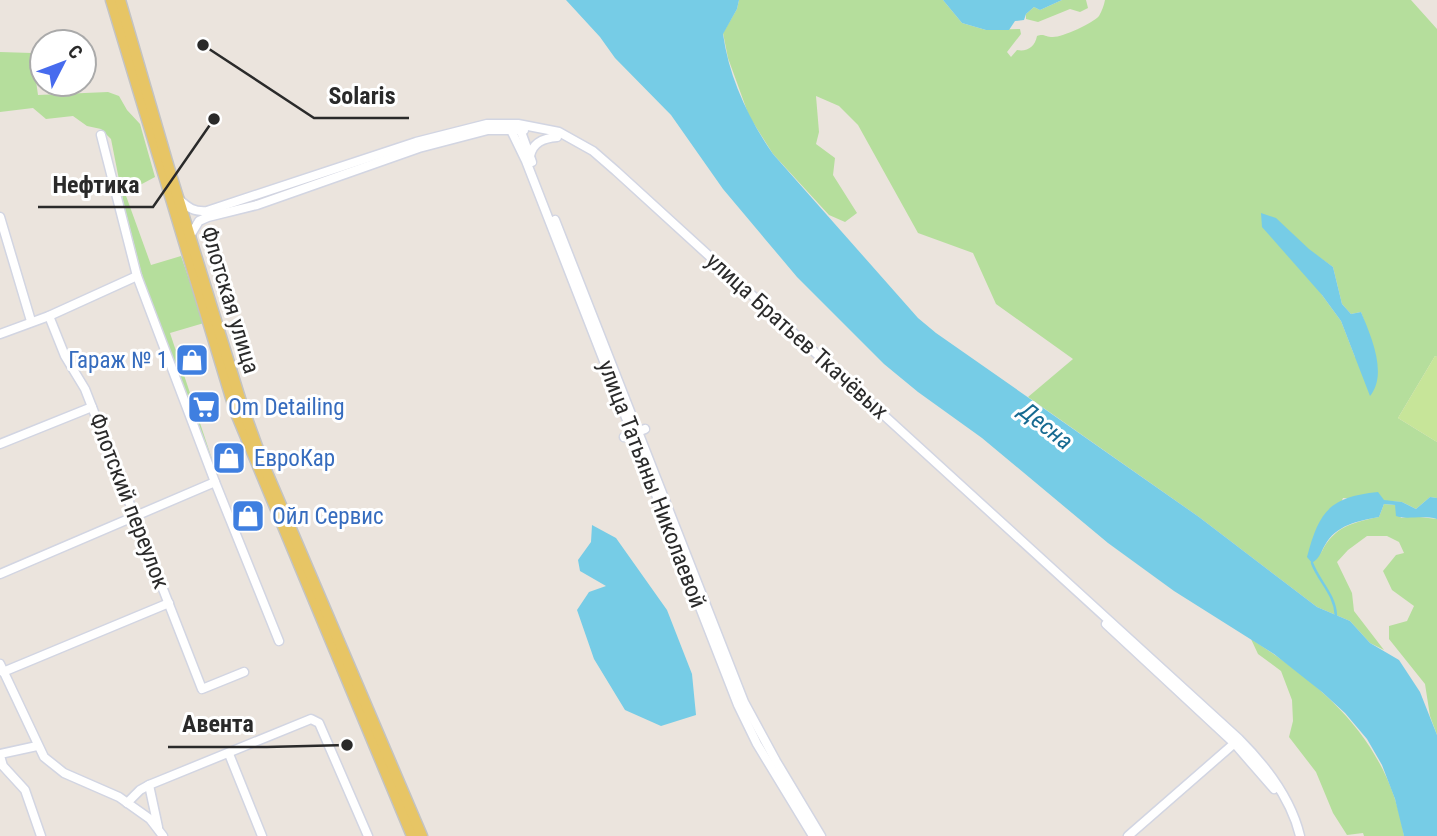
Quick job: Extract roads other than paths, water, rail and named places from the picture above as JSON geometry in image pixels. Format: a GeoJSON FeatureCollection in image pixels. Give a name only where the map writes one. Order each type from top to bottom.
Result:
{"type":"FeatureCollection","features":[{"type":"Feature","properties":{"kind":"main road","name":"Флотская улица"},"geometry":{"type":"LineString","coordinates":[[111,0],[235,411],[412,836]]}},
{"type":"Feature","properties":{"kind":"main road","name":"Флотская улица"},"geometry":{"type":"LineString","coordinates":[[120,0],[242,405],[263,463],[422,836]]}},
{"type":"Feature","properties":{"kind":"street","name":"улица Братьев Ткачёвых"},"geometry":{"type":"LineString","coordinates":[[179,199],[187,208],[197,212],[207,211],[450,132],[487,124],[559,132],[593,151],[1237,741],[1270,773],[1296,818],[1300,836]]}},
{"type":"Feature","properties":{"kind":"street","name":"улица Братьев Ткачёвых"},"geometry":{"type":"LineString","coordinates":[[191,236],[199,221],[208,217],[257,205],[430,145],[488,130],[512,127],[570,142],[613,174],[1237,741],[1280,797],[1295,836]]}},
{"type":"Feature","properties":{"kind":"street"},"geometry":{"type":"LineString","coordinates":[[512,127],[514,139],[527,157],[540,141],[557,137]]}},
{"type":"Feature","properties":{"kind":"street","name":"улица Татьяны Николаевой"},"geometry":{"type":"LineString","coordinates":[[512,127],[527,157],[635,433],[738,705],[757,744],[813,836]]}},
{"type":"Feature","properties":{"kind":"street"},"geometry":{"type":"LineString","coordinates":[[101,135],[137,276],[279,641]]}},
{"type":"Feature","properties":{"kind":"street"},"geometry":{"type":"LineString","coordinates":[[0,216],[32,321]]}},
{"type":"Feature","properties":{"kind":"street"},"geometry":{"type":"LineString","coordinates":[[0,334],[49,316],[137,276]]}},
{"type":"Feature","properties":{"kind":"street","name":"Флотский переулок"},"geometry":{"type":"LineString","coordinates":[[49,316],[65,356],[85,389],[202,689],[244,672]]}},
{"type":"Feature","properties":{"kind":"street"},"geometry":{"type":"LineString","coordinates":[[0,444],[92,407]]}},
{"type":"Feature","properties":{"kind":"street","name":"улица Татьяны Николаевой"},"geometry":{"type":"LineString","coordinates":[[635,433],[744,702],[821,836]]}},
{"type":"Feature","properties":{"kind":"street"},"geometry":{"type":"LineString","coordinates":[[0,574],[215,482]]}},
{"type":"Feature","properties":{"kind":"street"},"geometry":{"type":"LineString","coordinates":[[161,833],[150,818],[119,797],[52,765],[37,746],[2,668],[169,603]]}},
{"type":"Feature","properties":{"kind":"street"},"geometry":{"type":"LineString","coordinates":[[127,803],[149,785],[311,719],[319,723],[368,836]]}},
{"type":"Feature","properties":{"kind":"street"},"geometry":{"type":"LineString","coordinates":[[1128,836],[1237,741]]}},
{"type":"Feature","properties":{"kind":"street"},"geometry":{"type":"LineString","coordinates":[[37,746],[0,755],[3,766],[25,790],[41,836]]}},
{"type":"Feature","properties":{"kind":"street"},"geometry":{"type":"LineString","coordinates":[[229,754],[262,836]]}},
{"type":"Feature","properties":{"kind":"street"},"geometry":{"type":"LineString","coordinates":[[149,785],[161,833]]}},
{"type":"Feature","properties":{"kind":"water","name":"Десна"},"geometry":{"type":"Polygon","coordinates":[[[566,0],[739,0],[723,34],[735,81],[755,126],[773,154],[918,318],[1199,517],[1317,607],[1350,621],[1370,643],[1399,660],[1420,692],[1437,735],[1437,836],[1404,836],[1395,799],[1382,765],[1367,739],[1322,692],[1274,654],[1174,591],[1108,543],[982,438],[884,364],[797,277],[723,189],[671,115],[615,58],[566,0]]]}},
{"type":"Feature","properties":{"kind":"water"},"geometry":{"type":"Polygon","coordinates":[[[943,0],[1062,0],[1040,10],[1034,7],[1024,20],[1015,21],[1009,30],[986,30],[962,23],[943,0]]]}},
{"type":"Feature","properties":{"kind":"water"},"geometry":{"type":"Polygon","coordinates":[[[1261,213],[1276,218],[1333,267],[1342,304],[1351,314],[1361,312],[1373,343],[1378,366],[1378,377],[1370,396],[1341,321],[1322,295],[1262,227],[1261,213]]]}},
{"type":"Feature","properties":{"kind":"water"},"geometry":{"type":"Polygon","coordinates":[[[1378,492],[1384,500],[1402,502],[1416,509],[1430,497],[1437,498],[1437,519],[1396,516],[1395,505],[1384,504],[1379,517],[1341,528],[1312,563],[1307,557],[1311,541],[1329,510],[1348,498],[1378,492]]]}},
{"type":"Feature","properties":{"kind":"water"},"geometry":{"type":"Polygon","coordinates":[[[592,525],[616,538],[667,610],[692,674],[696,715],[661,726],[625,710],[594,659],[577,610],[589,592],[606,586],[580,571],[578,560],[591,542],[592,525]]]}},
{"type":"Feature","properties":{"kind":"waterway"},"geometry":{"type":"LineString","coordinates":[[1312,563],[1333,601],[1336,616]]}},
{"type":"Feature","properties":{"kind":"place","name":"Solaris"},"geometry":{"type":"Point","coordinates":[203,45]}},
{"type":"Feature","properties":{"kind":"place","name":"Нефтика"},"geometry":{"type":"Point","coordinates":[214,119]}},
{"type":"Feature","properties":{"kind":"place","name":"Гараж № 1"},"geometry":{"type":"Point","coordinates":[192,360]}},
{"type":"Feature","properties":{"kind":"place","name":"Om Detailing"},"geometry":{"type":"Point","coordinates":[204,407]}},
{"type":"Feature","properties":{"kind":"place","name":"ЕвроКар"},"geometry":{"type":"Point","coordinates":[229,458]}},
{"type":"Feature","properties":{"kind":"place","name":"Ойл Сервис"},"geometry":{"type":"Point","coordinates":[248,516]}},
{"type":"Feature","properties":{"kind":"place","name":"Авента"},"geometry":{"type":"Point","coordinates":[347,745]}}]}
